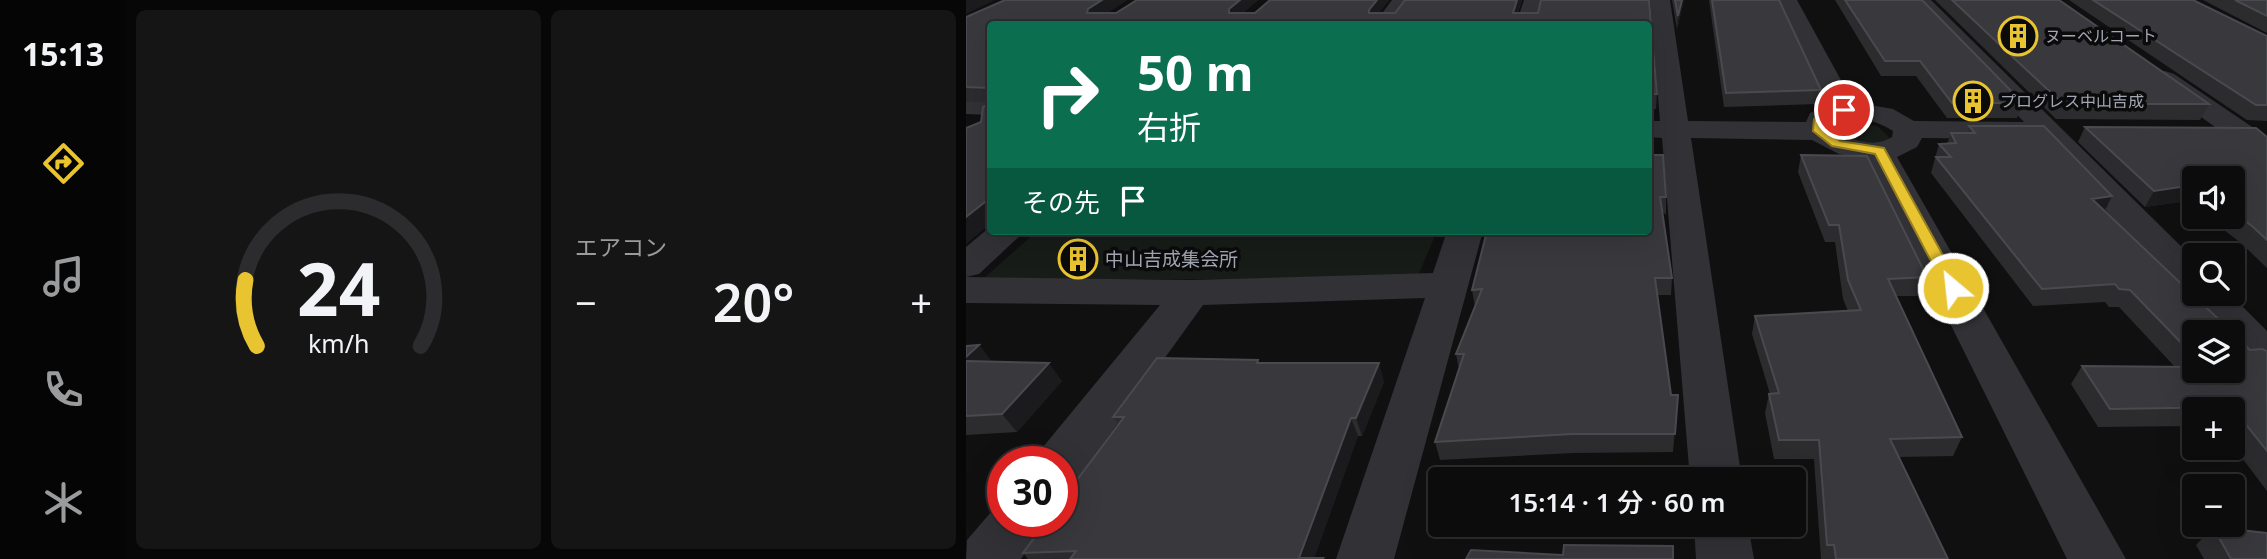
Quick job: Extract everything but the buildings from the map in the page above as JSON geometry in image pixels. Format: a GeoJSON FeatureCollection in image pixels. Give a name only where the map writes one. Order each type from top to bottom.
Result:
{"type":"FeatureCollection","features":[{"type":"Feature","properties":{"kind":"street"},"geometry":{"type":"LineString","coordinates":[[1386,21],[1403,0]]}},
{"type":"Feature","properties":{"kind":"street"},"geometry":{"type":"LineString","coordinates":[[1528,21],[1534,0]]}},
{"type":"Feature","properties":{"kind":"street"},"geometry":{"type":"LineString","coordinates":[[1660,0],[1662,129],[1714,467]]}},
{"type":"Feature","properties":{"kind":"street"},"geometry":{"type":"LineString","coordinates":[[1787,0],[1844,110]]}},
{"type":"Feature","properties":{"kind":"street"},"geometry":{"type":"LineString","coordinates":[[1920,0],[2182,269]]}},
{"type":"Feature","properties":{"kind":"street"},"geometry":{"type":"LineString","coordinates":[[2147,67],[2267,151]]}},
{"type":"Feature","properties":{"kind":"street"},"geometry":{"type":"LineString","coordinates":[[1819,131],[1820,119],[1825,115],[1844,110],[1881,114],[2097,559]]}},
{"type":"Feature","properties":{"kind":"street"},"geometry":{"type":"LineString","coordinates":[[1662,129],[1819,131],[1836,143],[1864,150],[1893,140],[2049,130],[2089,131]]}},
{"type":"Feature","properties":{"kind":"street"},"geometry":{"type":"LineString","coordinates":[[2198,131],[2267,132]]}},
{"type":"Feature","properties":{"kind":"street"},"geometry":{"type":"LineString","coordinates":[[966,266],[1002,235]]}},
{"type":"Feature","properties":{"kind":"street"},"geometry":{"type":"LineString","coordinates":[[1365,559],[1464,235]]}},
{"type":"Feature","properties":{"kind":"street"},"geometry":{"type":"LineString","coordinates":[[966,290],[1191,293],[1448,285]]}},
{"type":"Feature","properties":{"kind":"street"},"geometry":{"type":"LineString","coordinates":[[1073,446],[1191,293]]}},
{"type":"Feature","properties":{"kind":"street"},"geometry":{"type":"LineString","coordinates":[[2218,306],[2267,357]]}},
{"type":"Feature","properties":{"kind":"street"},"geometry":{"type":"LineString","coordinates":[[987,559],[1004,537]]}},
{"type":"Feature","properties":{"kind":"street"},"geometry":{"type":"LineString","coordinates":[[1722,537],[1725,559]]}},
{"type":"Feature","properties":{"kind":"shaded area"},"geometry":{"type":"Polygon","coordinates":[[[1846,124],[1877,126],[1889,137],[1888,141],[1869,146],[1838,133],[1846,124]]]}},
{"type":"Feature","properties":{"kind":"shaded area"},"geometry":{"type":"Polygon","coordinates":[[[1033,235],[1435,235],[1417,278],[982,280],[1033,235]]]}},
{"type":"Feature","properties":{"kind":"place","name":"ヌーベルコート"},"geometry":{"type":"Point","coordinates":[2018,36]}},
{"type":"Feature","properties":{"kind":"place","name":"プログレス中山吉成"},"geometry":{"type":"Point","coordinates":[1973,101]}},
{"type":"Feature","properties":{"kind":"place","name":"中山吉成集会所"},"geometry":{"type":"Point","coordinates":[1078,259]}},
{"type":"Feature","properties":{"kind":"route"},"geometry":{"type":"LineString","coordinates":[[1844,110],[1820,119],[1819,131],[1836,143],[1880,151],[1953,288]]}}]}
